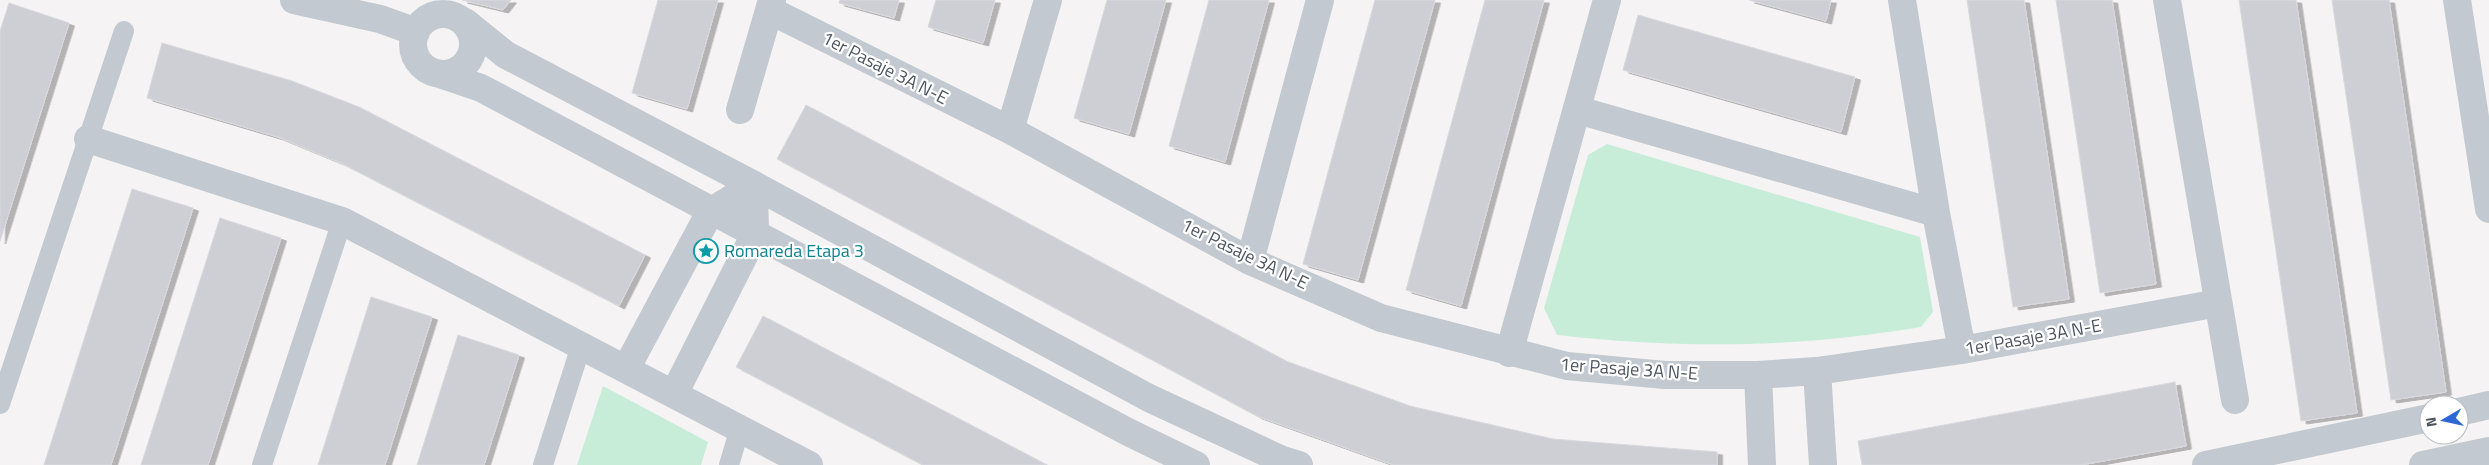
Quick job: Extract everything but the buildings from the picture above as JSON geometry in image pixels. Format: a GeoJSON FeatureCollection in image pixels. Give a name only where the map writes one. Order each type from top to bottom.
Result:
{"type":"FeatureCollection","features":[{"type":"Feature","properties":{"kind":"street"},"geometry":{"type":"LineString","coordinates":[[294,0],[380,19],[416,32]]}},
{"type":"Feature","properties":{"kind":"street"},"geometry":{"type":"LineString","coordinates":[[1010,130],[1048,0]]}},
{"type":"Feature","properties":{"kind":"street"},"geometry":{"type":"LineString","coordinates":[[1250,260],[1320,0]]}},
{"type":"Feature","properties":{"kind":"street"},"geometry":{"type":"LineString","coordinates":[[1509,353],[1578,110],[1606,0]]}},
{"type":"Feature","properties":{"kind":"street"},"geometry":{"type":"LineString","coordinates":[[1902,0],[1936,213],[1962,350]]}},
{"type":"Feature","properties":{"kind":"street"},"geometry":{"type":"LineString","coordinates":[[2167,0],[2235,400]]}},
{"type":"Feature","properties":{"kind":"street"},"geometry":{"type":"LineString","coordinates":[[2457,0],[2489,209]]}},
{"type":"Feature","properties":{"kind":"street"},"geometry":{"type":"LineString","coordinates":[[740,110],[771,5]]}},
{"type":"Feature","properties":{"kind":"street","name":"1er Pasaje 3A N-E"},"geometry":{"type":"LineString","coordinates":[[771,5],[1010,130],[1250,260],[1382,318],[1509,353],[1577,367],[1665,375],[1758,375],[1817,371],[1962,350],[2218,303]]}},
{"type":"Feature","properties":{"kind":"street"},"geometry":{"type":"LineString","coordinates":[[1196,465],[1128,432],[710,212],[481,88],[429,70],[417,58],[413,40],[421,23],[438,14],[447,14],[465,22],[506,55],[754,185],[1149,398],[1280,459],[1299,465]]}},
{"type":"Feature","properties":{"kind":"street"},"geometry":{"type":"LineString","coordinates":[[437,73],[456,71],[469,58],[473,49],[472,40],[465,22]]}},
{"type":"Feature","properties":{"kind":"street"},"geometry":{"type":"LineString","coordinates":[[1578,110],[1936,213]]}},
{"type":"Feature","properties":{"kind":"street"},"geometry":{"type":"LineString","coordinates":[[88,139],[342,220],[809,465]]}},
{"type":"Feature","properties":{"kind":"street"},"geometry":{"type":"LineString","coordinates":[[626,369],[710,212],[754,185]]}},
{"type":"Feature","properties":{"kind":"street"},"geometry":{"type":"LineString","coordinates":[[674,394],[755,234],[754,185]]}},
{"type":"Feature","properties":{"kind":"street"},"geometry":{"type":"LineString","coordinates":[[1817,371],[1823,465]]}},
{"type":"Feature","properties":{"kind":"street"},"geometry":{"type":"LineString","coordinates":[[1758,375],[1762,465]]}},
{"type":"Feature","properties":{"kind":"street"},"geometry":{"type":"LineString","coordinates":[[2469,410],[2489,406]]}},
{"type":"Feature","properties":{"kind":"street"},"geometry":{"type":"LineString","coordinates":[[2206,465],[2419,420]]}},
{"type":"Feature","properties":{"kind":"street"},"geometry":{"type":"LineString","coordinates":[[2423,465],[2489,451]]}},
{"type":"Feature","properties":{"kind":"lane"},"geometry":{"type":"LineString","coordinates":[[0,404],[124,31]]}},
{"type":"Feature","properties":{"kind":"lane"},"geometry":{"type":"LineString","coordinates":[[262,465],[342,220]]}},
{"type":"Feature","properties":{"kind":"lane"},"geometry":{"type":"LineString","coordinates":[[542,465],[582,346]]}},
{"type":"Feature","properties":{"kind":"lane"},"geometry":{"type":"LineString","coordinates":[[729,465],[740,428]]}},
{"type":"Feature","properties":{"kind":"green space"},"geometry":{"type":"Polygon","coordinates":[[[1607,144],[1920,237],[1933,312],[1921,327],[1875,334],[1784,342],[1739,344],[1649,343],[1557,335],[1544,308],[1588,155],[1607,144]]]}},
{"type":"Feature","properties":{"kind":"green space"},"geometry":{"type":"Polygon","coordinates":[[[603,386],[708,442],[701,465],[577,465],[603,386]]]}},
{"type":"Feature","properties":{"kind":"place","name":"Romareda Etapa 3"},"geometry":{"type":"Point","coordinates":[706,251]}}]}
